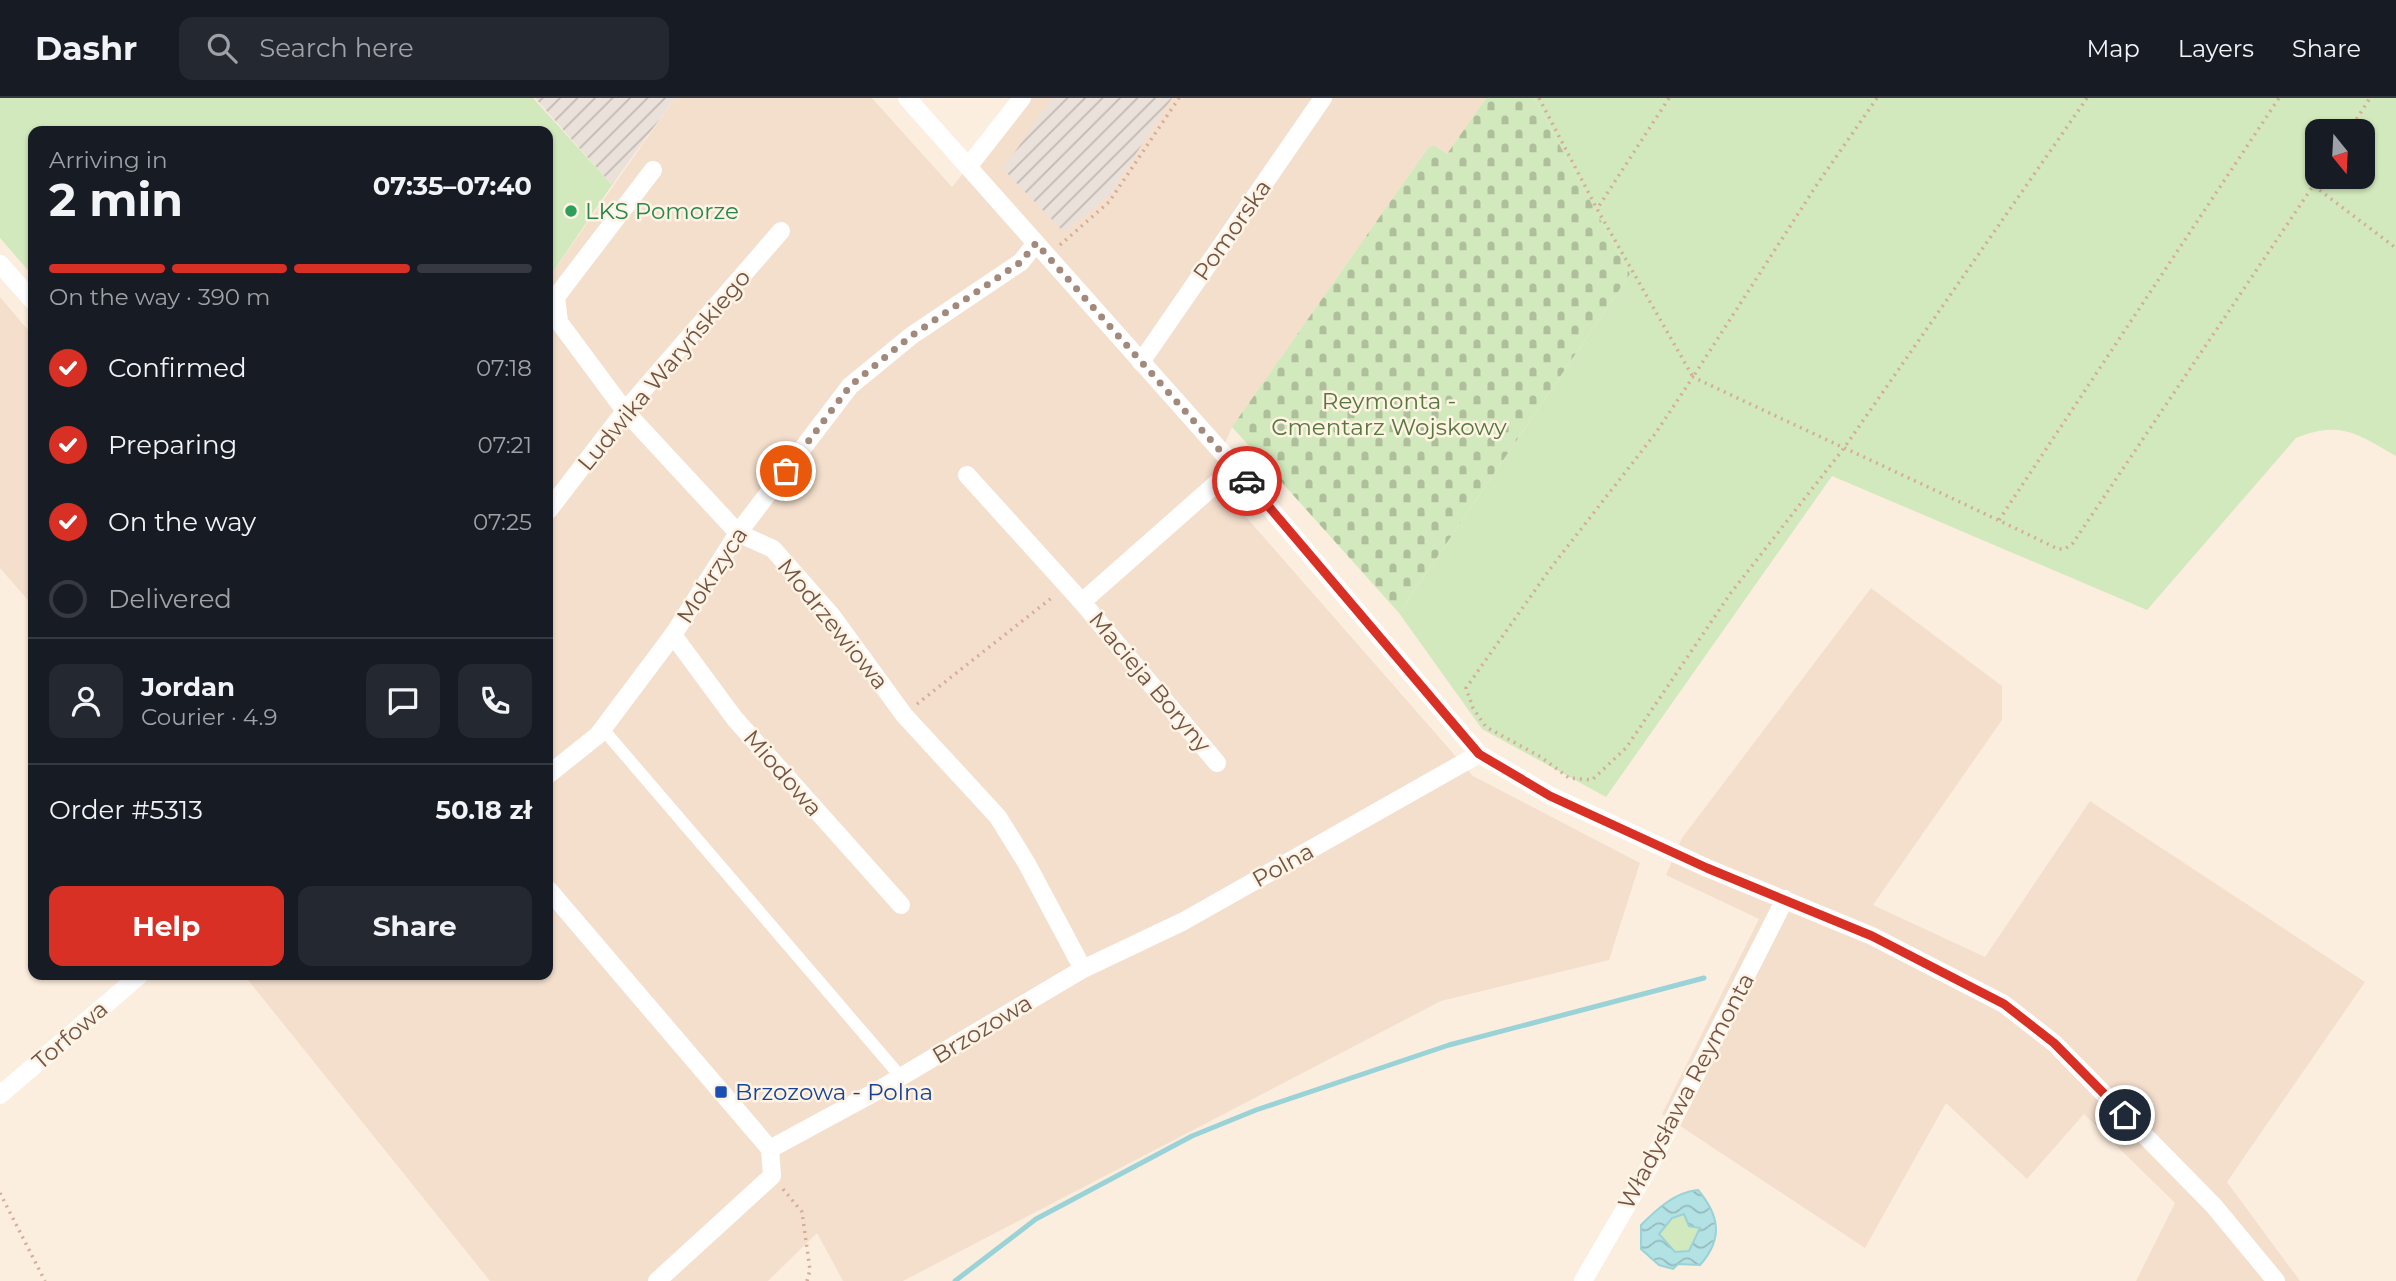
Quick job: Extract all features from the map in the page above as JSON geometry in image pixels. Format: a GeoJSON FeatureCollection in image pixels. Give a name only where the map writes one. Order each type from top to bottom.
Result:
{"type":"FeatureCollection","features":[{"type":"Feature","properties":{"kind":"street"},"geometry":{"type":"LineString","coordinates":[[907,98],[1235,467],[1479,754],[1550,796],[1707,868],[1872,936],[2014,1012],[2054,1043],[2214,1206],[2276,1281]]}},
{"type":"Feature","properties":{"kind":"street"},"geometry":{"type":"LineString","coordinates":[[968,167],[1022,98]]}},
{"type":"Feature","properties":{"kind":"street","name":"Pomorska"},"geometry":{"type":"LineString","coordinates":[[1142,362],[1323,98]]}},
{"type":"Feature","properties":{"kind":"street","name":"Modrzewiowa"},"geometry":{"type":"LineString","coordinates":[[653,170],[556,297],[559,322],[625,411],[738,533],[773,549],[832,616],[904,715],[998,817],[1027,864],[1083,969]]}},
{"type":"Feature","properties":{"kind":"street","name":"Ludwika Waryńskiego"},"geometry":{"type":"LineString","coordinates":[[553,505],[625,411],[781,231]]}},
{"type":"Feature","properties":{"kind":"street","name":"Mokrzyca"},"geometry":{"type":"LineString","coordinates":[[553,771],[602,728],[673,635],[738,533],[850,386],[911,336],[1042,249]]}},
{"type":"Feature","properties":{"kind":"street"},"geometry":{"type":"LineString","coordinates":[[0,264],[28,295]]}},
{"type":"Feature","properties":{"kind":"street","name":"Macieja Boryny"},"geometry":{"type":"LineString","coordinates":[[1082,602],[1235,467]]}},
{"type":"Feature","properties":{"kind":"street","name":"Macieja Boryny"},"geometry":{"type":"LineString","coordinates":[[967,475],[1082,602],[1217,763]]}},
{"type":"Feature","properties":{"kind":"street","name":"Miodowa"},"geometry":{"type":"LineString","coordinates":[[673,635],[735,719],[901,905]]}},
{"type":"Feature","properties":{"kind":"street"},"geometry":{"type":"LineString","coordinates":[[602,728],[901,1077]]}},
{"type":"Feature","properties":{"kind":"street","name":"Polna"},"geometry":{"type":"LineString","coordinates":[[1083,969],[1184,921],[1479,754]]}},
{"type":"Feature","properties":{"kind":"street"},"geometry":{"type":"LineString","coordinates":[[553,895],[770,1149],[772,1176],[657,1281]]}},
{"type":"Feature","properties":{"kind":"street","name":"Władysława Reymonta"},"geometry":{"type":"LineString","coordinates":[[1583,1281],[1648,1169],[1785,899]]}},
{"type":"Feature","properties":{"kind":"street","name":"Brzozowa"},"geometry":{"type":"LineString","coordinates":[[770,1149],[901,1077],[1083,969]]}},
{"type":"Feature","properties":{"kind":"street","name":"Torfowa"},"geometry":{"type":"LineString","coordinates":[[0,1096],[133,980]]}},
{"type":"Feature","properties":{"kind":"path"},"geometry":{"type":"LineString","coordinates":[[1042,249],[1109,202],[1179,98]]}},
{"type":"Feature","properties":{"kind":"path"},"geometry":{"type":"LineString","coordinates":[[1539,98],[1597,209],[1693,377],[2058,549],[2065,549],[2073,543],[2311,189]]}},
{"type":"Feature","properties":{"kind":"path"},"geometry":{"type":"LineString","coordinates":[[1597,209],[1669,98]]}},
{"type":"Feature","properties":{"kind":"path"},"geometry":{"type":"LineString","coordinates":[[1877,98],[1816,186],[1655,434],[1550,569],[1466,688],[1473,708],[1486,727],[1541,757],[1569,778],[1592,780],[1626,748],[1730,594],[1844,448],[2087,98]]}},
{"type":"Feature","properties":{"kind":"path"},"geometry":{"type":"LineString","coordinates":[[1998,520],[2279,98]]}},
{"type":"Feature","properties":{"kind":"path"},"geometry":{"type":"LineString","coordinates":[[2357,119],[2370,98]]}},
{"type":"Feature","properties":{"kind":"path"},"geometry":{"type":"LineString","coordinates":[[2317,189],[2396,248]]}},
{"type":"Feature","properties":{"kind":"path"},"geometry":{"type":"LineString","coordinates":[[904,715],[1066,586]]}},
{"type":"Feature","properties":{"kind":"path"},"geometry":{"type":"LineString","coordinates":[[772,1176],[802,1212],[810,1270],[807,1281]]}},
{"type":"Feature","properties":{"kind":"path"},"geometry":{"type":"LineString","coordinates":[[0,1193],[45,1281]]}},
{"type":"Feature","properties":{"kind":"shaded area"},"geometry":{"type":"Polygon","coordinates":[[[535,98],[675,98],[612,185],[535,98]]]}},
{"type":"Feature","properties":{"kind":"shaded area"},"geometry":{"type":"Polygon","coordinates":[[[675,98],[872,98],[952,187],[1024,98],[1486,98],[1447,154],[1434,145],[1428,148],[1232,427],[1211,477],[1473,776],[1640,863],[1609,960],[1441,1001],[903,1281],[843,1281],[817,1233],[768,1281],[490,1281],[248,980],[553,980],[553,272],[675,98]]]}},
{"type":"Feature","properties":{"kind":"shaded area"},"geometry":{"type":"Polygon","coordinates":[[[1052,98],[1172,98],[1110,194],[1064,232],[1003,169],[1052,98]]]}},
{"type":"Feature","properties":{"kind":"shaded area"},"geometry":{"type":"Polygon","coordinates":[[[0,297],[28,330],[28,600],[0,568],[0,297]]]}},
{"type":"Feature","properties":{"kind":"shaded area"},"geometry":{"type":"Polygon","coordinates":[[[1871,588],[2002,686],[2002,720],[1873,905],[1985,957],[2090,801],[2365,982],[2227,1182],[2300,1281],[2136,1281],[2175,1203],[2084,1114],[2027,1179],[1946,1103],[1865,1248],[1662,1114],[1759,919],[1666,875],[1682,838],[1871,588]]]}},
{"type":"Feature","properties":{"kind":"green space","name":"LKS Pomorze"},"geometry":{"type":"Polygon","coordinates":[[[0,98],[533,98],[612,185],[553,272],[553,126],[28,126],[28,270],[0,238],[0,98]]]}},
{"type":"Feature","properties":{"kind":"green space","name":"Reymonta - Cmentarz Wojskowy"},"geometry":{"type":"Polygon","coordinates":[[[1486,98],[1534,98],[1630,274],[1399,613],[1232,427],[1428,148],[1434,145],[1447,154],[1486,98]]]}},
{"type":"Feature","properties":{"kind":"green space"},"geometry":{"type":"Polygon","coordinates":[[[1534,98],[2396,98],[2396,456],[2359,436],[2337,430],[2325,430],[2296,438],[2147,610],[1832,476],[1606,797],[1482,729],[1399,613],[1630,274],[1534,98]]]}},
{"type":"Feature","properties":{"kind":"green space"},"geometry":{"type":"Polygon","coordinates":[[[1685,1214],[1701,1227],[1689,1251],[1675,1252],[1659,1234],[1672,1218],[1685,1214]]]}},
{"type":"Feature","properties":{"kind":"water"},"geometry":{"type":"Polygon","coordinates":[[[1698,1190],[1711,1208],[1716,1227],[1713,1245],[1700,1265],[1678,1264],[1673,1269],[1659,1265],[1641,1249],[1641,1225],[1667,1202],[1698,1190]],[[1684,1214],[1672,1218],[1659,1234],[1675,1252],[1689,1251],[1700,1228],[1689,1226],[1684,1214]]]}},
{"type":"Feature","properties":{"kind":"waterway"},"geometry":{"type":"LineString","coordinates":[[955,1281],[1036,1219],[1192,1136],[1256,1110],[1449,1045],[1704,978]]}},
{"type":"Feature","properties":{"kind":"way so far"},"geometry":{"type":"LineString","coordinates":[[786,471],[850,386],[911,336],[1021,262],[1036,243],[1247,481]]}},
{"type":"Feature","properties":{"kind":"place","name":"LKS Pomorze"},"geometry":{"type":"Point","coordinates":[571,211]}},
{"type":"Feature","properties":{"kind":"place","name":"Brzozowa - Polna"},"geometry":{"type":"Point","coordinates":[721,1092]}},
{"type":"Feature","properties":{"kind":"route"},"geometry":{"type":"LineString","coordinates":[[1247,481],[1479,754],[1550,796],[1707,868],[1872,936],[2004,1004],[2054,1043],[2125,1115]]}}]}
